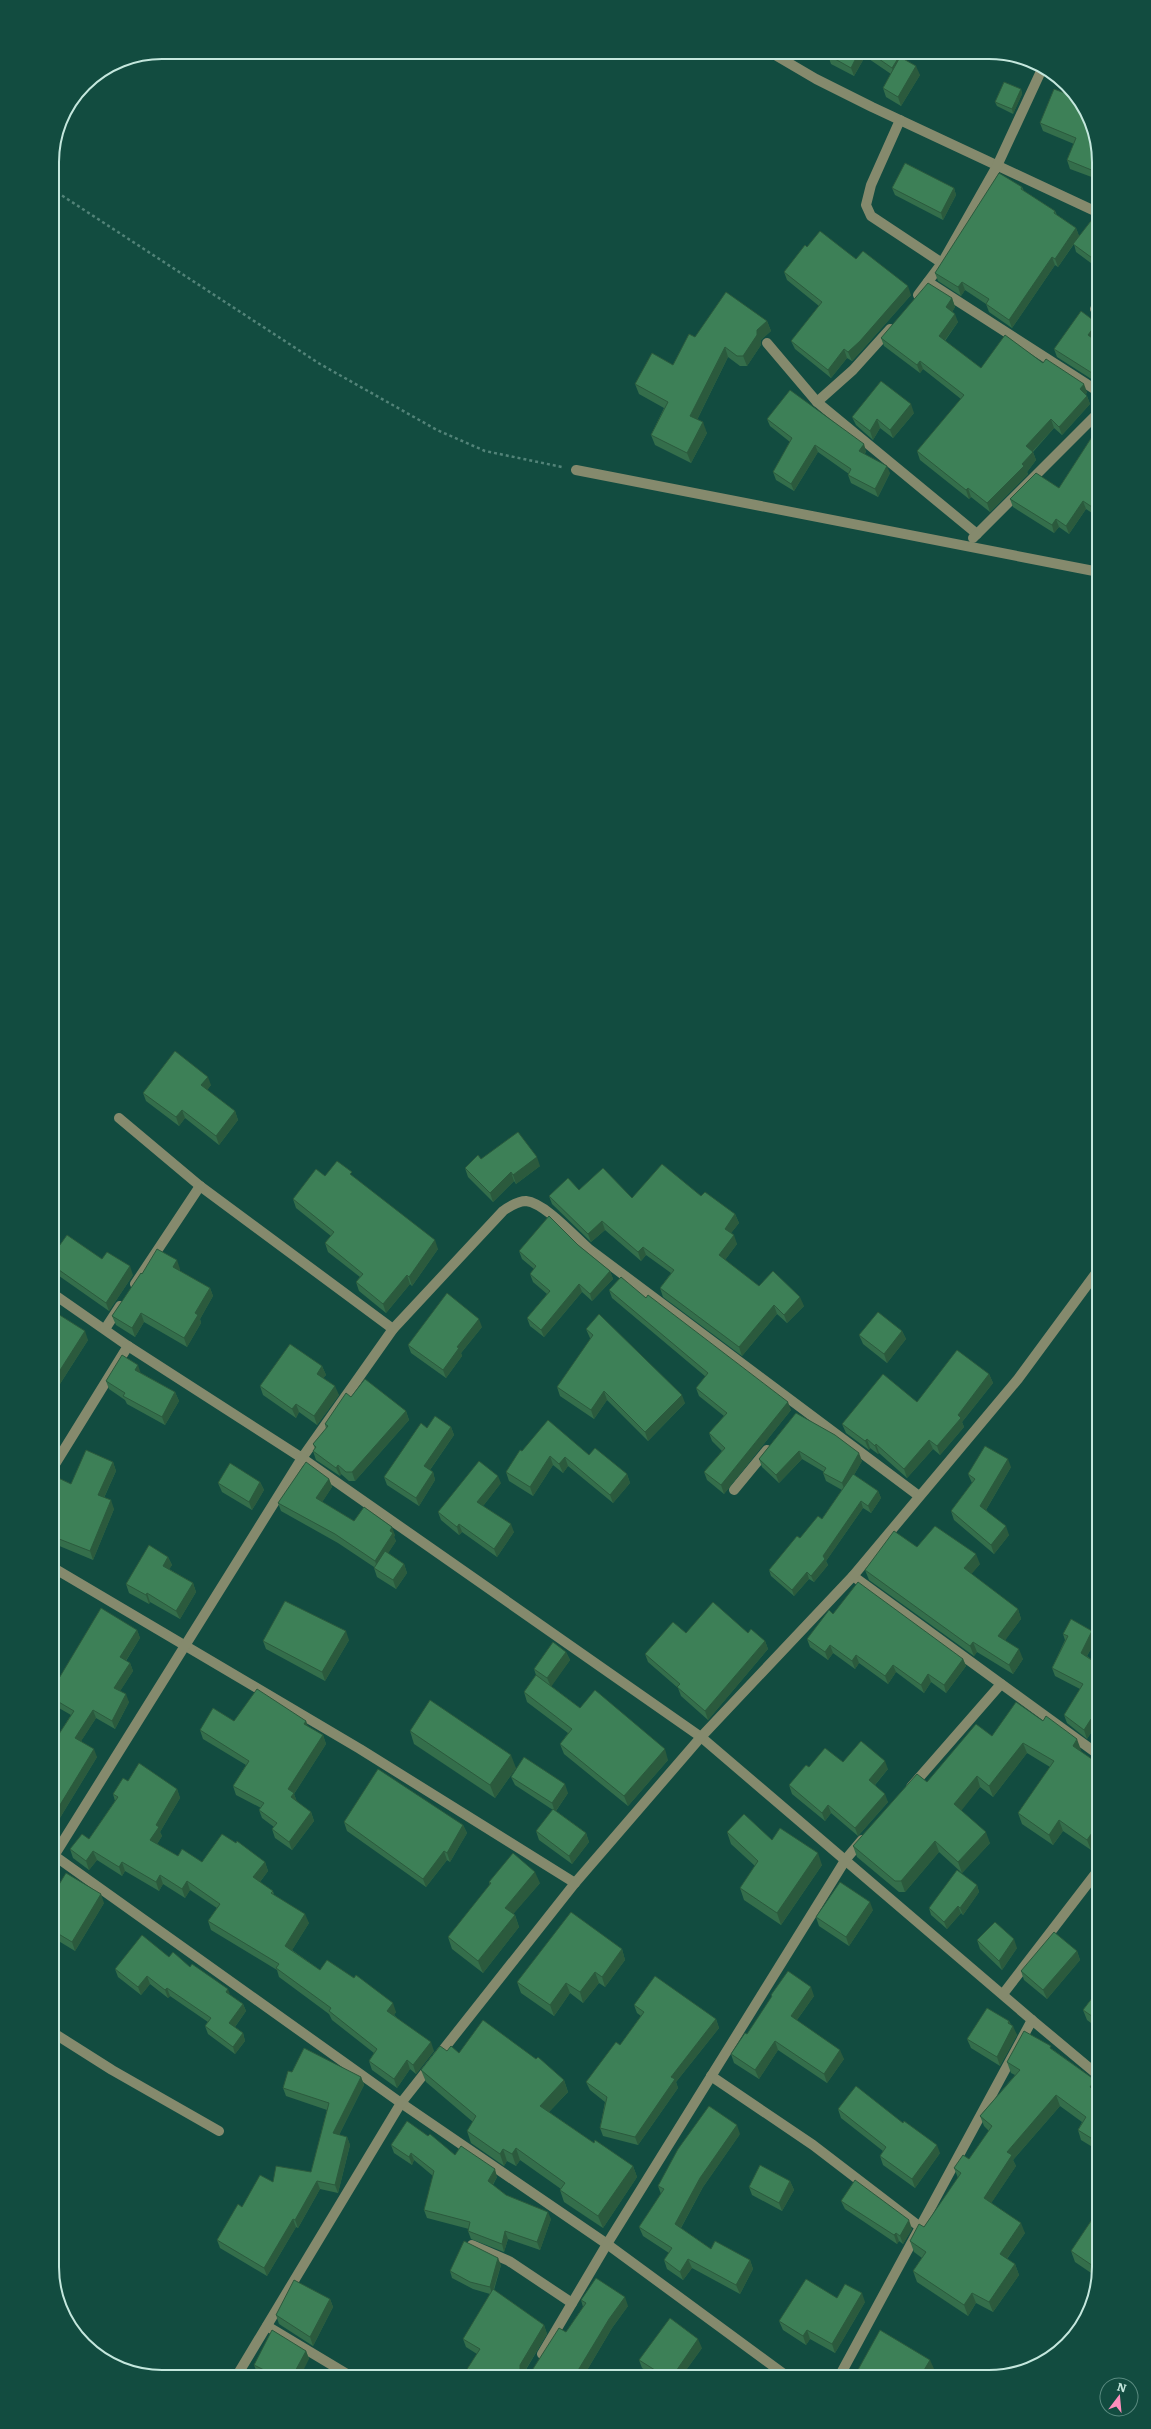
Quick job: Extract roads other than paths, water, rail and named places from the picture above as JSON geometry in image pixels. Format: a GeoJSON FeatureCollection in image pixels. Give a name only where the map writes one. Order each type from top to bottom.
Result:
{"type":"FeatureCollection","features":[{"type":"Feature","properties":{"kind":"street"},"geometry":{"type":"LineString","coordinates":[[790,59],[816,79],[1092,210]]}},
{"type":"Feature","properties":{"kind":"street"},"geometry":{"type":"LineString","coordinates":[[909,306],[942,264],[997,166],[1040,73]]}},
{"type":"Feature","properties":{"kind":"street"},"geometry":{"type":"LineString","coordinates":[[900,120],[871,185],[866,205],[871,216],[942,264]]}},
{"type":"Feature","properties":{"kind":"street"},"geometry":{"type":"LineString","coordinates":[[928,282],[1092,387]]}},
{"type":"Feature","properties":{"kind":"street"},"geometry":{"type":"LineString","coordinates":[[817,402],[858,365],[899,318]]}},
{"type":"Feature","properties":{"kind":"street"},"geometry":{"type":"LineString","coordinates":[[767,343],[817,402],[977,534]]}},
{"type":"Feature","properties":{"kind":"street"},"geometry":{"type":"LineString","coordinates":[[967,546],[977,534],[1092,419]]}},
{"type":"Feature","properties":{"kind":"street"},"geometry":{"type":"LineString","coordinates":[[576,470],[1092,571]]}},
{"type":"Feature","properties":{"kind":"street"},"geometry":{"type":"LineString","coordinates":[[119,1118],[200,1186],[393,1329]]}},
{"type":"Feature","properties":{"kind":"street"},"geometry":{"type":"LineString","coordinates":[[105,1329],[200,1186]]}},
{"type":"Feature","properties":{"kind":"street"},"geometry":{"type":"LineString","coordinates":[[59,1846],[184,1644],[302,1458],[393,1329],[503,1211],[516,1203],[526,1201],[542,1208],[589,1249],[799,1411],[919,1496]]}},
{"type":"Feature","properties":{"kind":"street"},"geometry":{"type":"LineString","coordinates":[[240,2370],[401,2103],[575,1883],[701,1737],[853,1576],[1018,1379],[1092,1279]]}},
{"type":"Feature","properties":{"kind":"street"},"geometry":{"type":"LineString","coordinates":[[59,1298],[128,1346],[302,1458],[701,1737],[1092,2070]]}},
{"type":"Feature","properties":{"kind":"street"},"geometry":{"type":"LineString","coordinates":[[59,1458],[128,1346]]}},
{"type":"Feature","properties":{"kind":"street"},"geometry":{"type":"LineString","coordinates":[[734,1490],[772,1443]]}},
{"type":"Feature","properties":{"kind":"street"},"geometry":{"type":"LineString","coordinates":[[59,1571],[360,1749],[575,1883]]}},
{"type":"Feature","properties":{"kind":"street"},"geometry":{"type":"LineString","coordinates":[[853,1576],[1092,1750]]}},
{"type":"Feature","properties":{"kind":"street"},"geometry":{"type":"LineString","coordinates":[[902,1798],[1001,1684]]}},
{"type":"Feature","properties":{"kind":"street"},"geometry":{"type":"LineString","coordinates":[[537,2364],[607,2244],[846,1859],[871,1831]]}},
{"type":"Feature","properties":{"kind":"street"},"geometry":{"type":"LineString","coordinates":[[59,1860],[401,2103],[607,2244],[778,2370]]}},
{"type":"Feature","properties":{"kind":"street"},"geometry":{"type":"LineString","coordinates":[[1003,1994],[1092,1878]]}},
{"type":"Feature","properties":{"kind":"street"},"geometry":{"type":"LineString","coordinates":[[842,2370],[1032,2020]]}},
{"type":"Feature","properties":{"kind":"street"},"geometry":{"type":"LineString","coordinates":[[59,2036],[112,2070],[220,2131]]}},
{"type":"Feature","properties":{"kind":"street"},"geometry":{"type":"LineString","coordinates":[[711,2076],[813,2145],[920,2227]]}},
{"type":"Feature","properties":{"kind":"street"},"geometry":{"type":"LineString","coordinates":[[472,2246],[509,2261],[572,2303]]}},
{"type":"Feature","properties":{"kind":"street"},"geometry":{"type":"LineString","coordinates":[[267,2326],[340,2370]]}}]}
